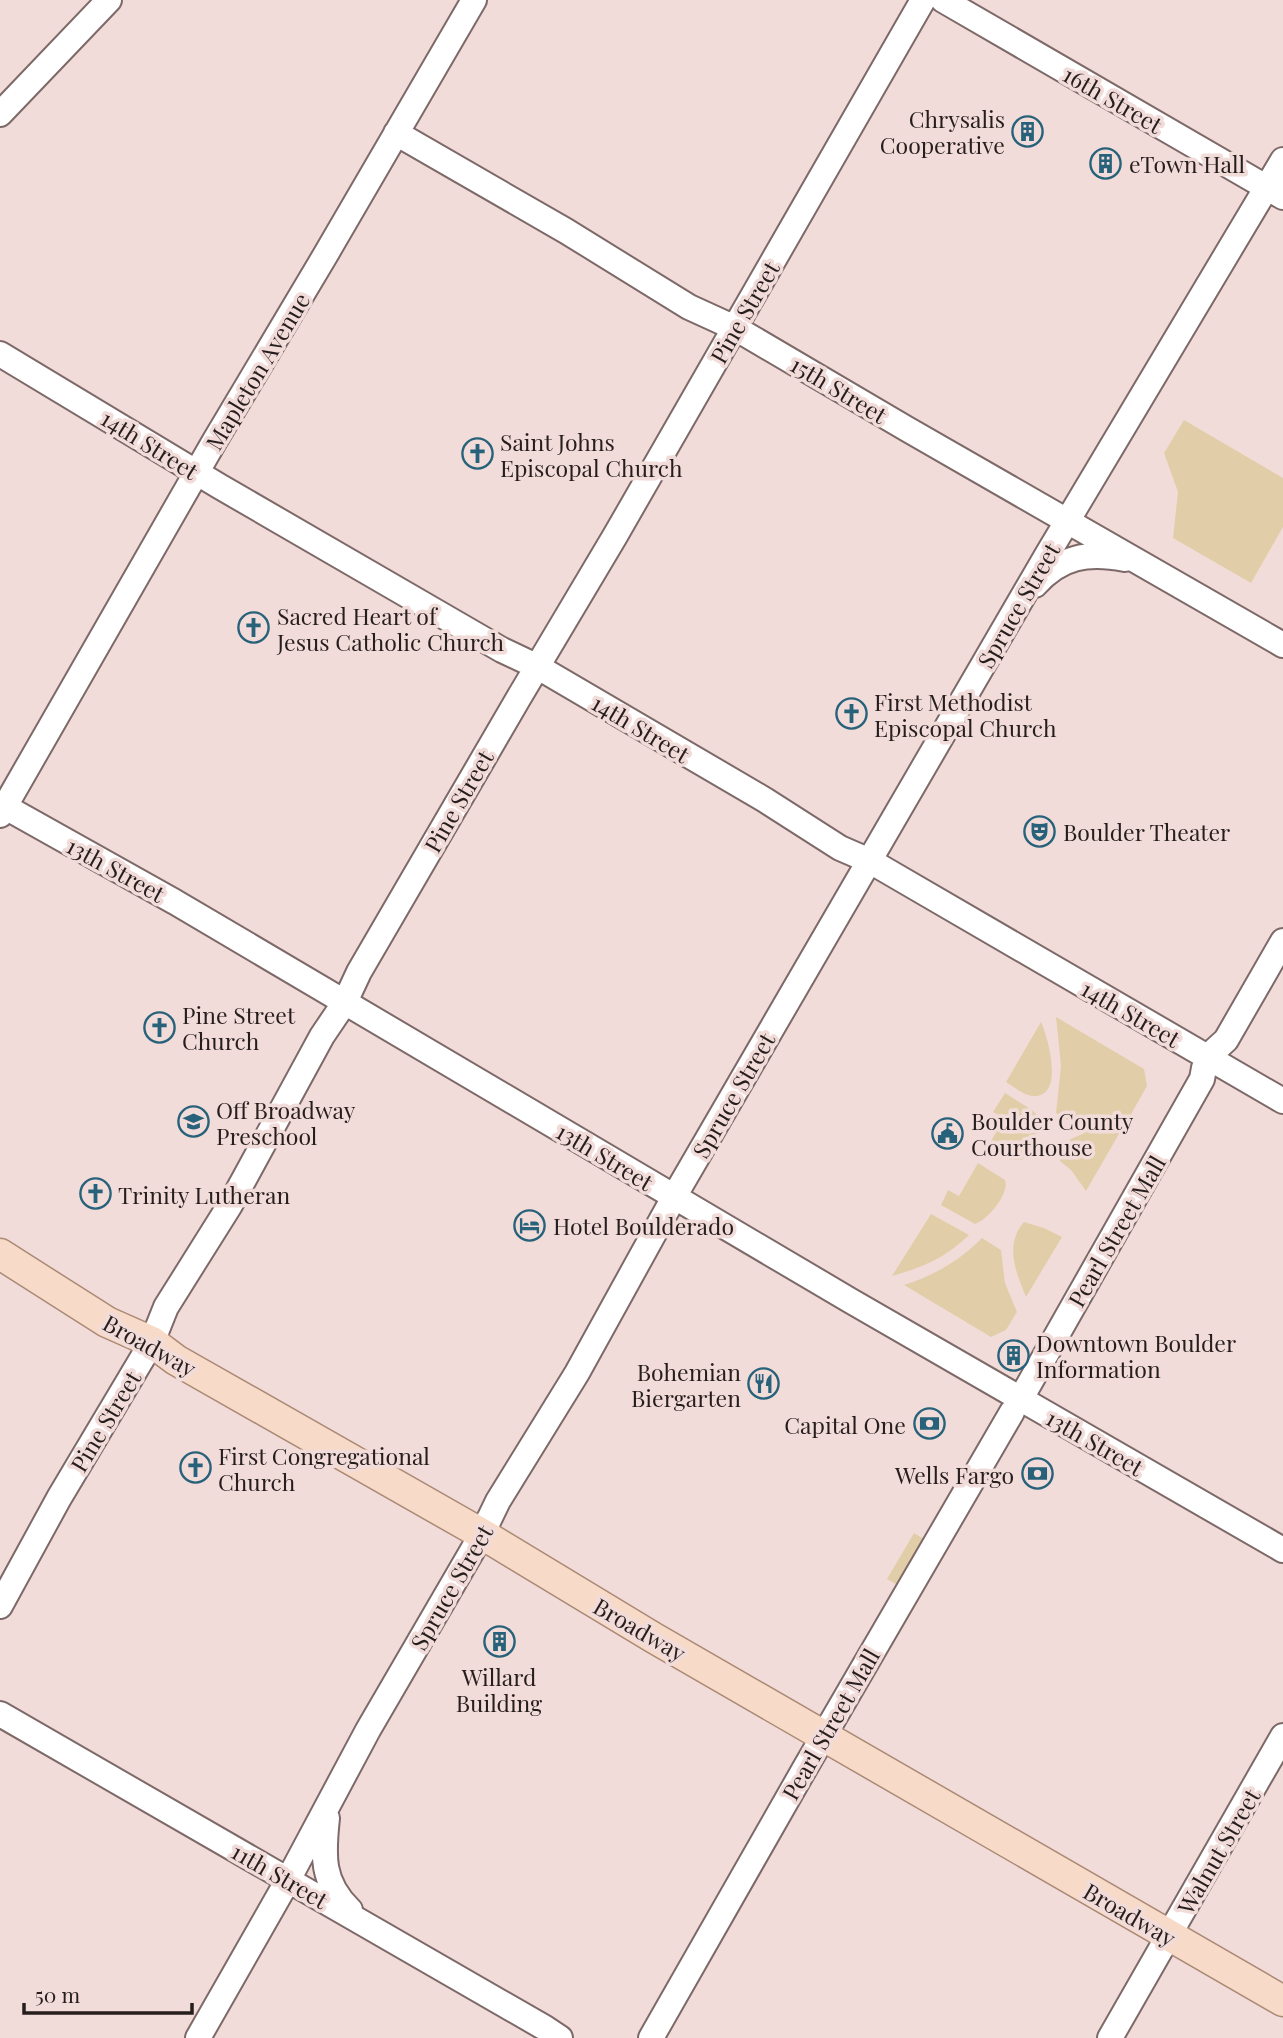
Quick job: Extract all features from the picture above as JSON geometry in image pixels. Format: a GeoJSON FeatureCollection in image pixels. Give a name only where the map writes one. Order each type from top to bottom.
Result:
{"type":"FeatureCollection","features":[{"type":"Feature","properties":{"kind":"main road","name":"Broadway"},"geometry":{"type":"LineString","coordinates":[[0,1254],[115,1326],[152,1342],[176,1360],[482,1534],[654,1638],[1283,2001]]}},
{"type":"Feature","properties":{"kind":"street"},"geometry":{"type":"LineString","coordinates":[[0,114],[109,0]]}},
{"type":"Feature","properties":{"kind":"street","name":"Mapleton Avenue"},"geometry":{"type":"LineString","coordinates":[[2,809],[474,0]]}},
{"type":"Feature","properties":{"kind":"street","name":"Pine Street"},"geometry":{"type":"LineString","coordinates":[[0,1606],[59,1498],[152,1342],[166,1307],[230,1205],[322,1036],[345,1002],[359,972],[923,0]]}},
{"type":"Feature","properties":{"kind":"street","name":"16th Street"},"geometry":{"type":"LineString","coordinates":[[943,0],[1275,192]]}},
{"type":"Feature","properties":{"kind":"street","name":"15th Street"},"geometry":{"type":"LineString","coordinates":[[396,133],[566,231],[689,307],[735,328],[1283,645]]}},
{"type":"Feature","properties":{"kind":"street","name":"Spruce Street"},"geometry":{"type":"LineString","coordinates":[[198,2038],[288,1880],[368,1730],[482,1534],[498,1501],[573,1380],[674,1197],[1018,604],[1275,192],[1283,160]]}},
{"type":"Feature","properties":{"kind":"street","name":"14th Street"},"geometry":{"type":"LineString","coordinates":[[0,354],[197,473],[765,800],[840,848],[870,861],[1283,1101]]}},
{"type":"Feature","properties":{"kind":"street"},"geometry":{"type":"LineString","coordinates":[[1018,604],[1043,576],[1072,559],[1087,555],[1135,561]]}},
{"type":"Feature","properties":{"kind":"street","name":"13th Street"},"geometry":{"type":"LineString","coordinates":[[2,809],[179,904],[699,1212],[1283,1550]]}},
{"type":"Feature","properties":{"kind":"street","name":"Pearl Street Mall"},"geometry":{"type":"LineString","coordinates":[[651,2038],[1168,1141],[1202,1079],[1209,1059],[1226,1040],[1283,941]]}},
{"type":"Feature","properties":{"kind":"street","name":"11th Street"},"geometry":{"type":"LineString","coordinates":[[0,1714],[560,2038]]}},
{"type":"Feature","properties":{"kind":"street","name":"Walnut Street"},"geometry":{"type":"LineString","coordinates":[[1110,2038],[1283,1736]]}},
{"type":"Feature","properties":{"kind":"street"},"geometry":{"type":"LineString","coordinates":[[328,1806],[324,1846],[326,1872],[333,1890],[343,1904],[372,1928]]}},
{"type":"Feature","properties":{"kind":"shaded area"},"geometry":{"type":"Polygon","coordinates":[[[1184,420],[1283,478],[1283,527],[1251,583],[1173,538],[1178,492],[1164,453],[1184,420]]]}},
{"type":"Feature","properties":{"kind":"shaded area"},"geometry":{"type":"Polygon","coordinates":[[[1056,1017],[1144,1069],[1147,1086],[1130,1116],[1106,1116],[1076,1125],[1056,1113],[1061,1066],[1056,1017]]]}},
{"type":"Feature","properties":{"kind":"shaded area"},"geometry":{"type":"Polygon","coordinates":[[[1041,1022],[1050,1051],[1052,1076],[1045,1093],[1032,1096],[1006,1082],[1041,1022]]]}},
{"type":"Feature","properties":{"kind":"shaded area"},"geometry":{"type":"Polygon","coordinates":[[[1005,1093],[1040,1118],[1034,1141],[1022,1160],[1010,1160],[987,1148],[1004,1118],[993,1112],[1005,1093]]]}},
{"type":"Feature","properties":{"kind":"shaded area"},"geometry":{"type":"Polygon","coordinates":[[[1123,1127],[1086,1191],[1071,1170],[1060,1161],[1069,1140],[1093,1129],[1123,1127]]]}},
{"type":"Feature","properties":{"kind":"shaded area"},"geometry":{"type":"Polygon","coordinates":[[[978,1163],[1005,1180],[1006,1185],[997,1205],[975,1224],[941,1205],[948,1190],[959,1196],[978,1163]]]}},
{"type":"Feature","properties":{"kind":"shaded area"},"geometry":{"type":"Polygon","coordinates":[[[931,1214],[969,1235],[934,1261],[892,1276],[931,1214]]]}},
{"type":"Feature","properties":{"kind":"shaded area"},"geometry":{"type":"Polygon","coordinates":[[[1024,1222],[1062,1237],[1026,1297],[1016,1269],[1013,1249],[1014,1240],[1024,1222]]]}},
{"type":"Feature","properties":{"kind":"shaded area"},"geometry":{"type":"Polygon","coordinates":[[[982,1238],[1001,1250],[1005,1283],[1017,1312],[1006,1330],[991,1337],[904,1285],[946,1266],[982,1238]]]}},
{"type":"Feature","properties":{"kind":"shaded area"},"geometry":{"type":"Polygon","coordinates":[[[914,1533],[929,1542],[903,1588],[887,1579],[914,1533]]]}},
{"type":"Feature","properties":{"kind":"place","name":"Chrysalis Cooperative"},"geometry":{"type":"Point","coordinates":[1028,131]}},
{"type":"Feature","properties":{"kind":"place","name":"eTown Hall"},"geometry":{"type":"Point","coordinates":[1106,163]}},
{"type":"Feature","properties":{"kind":"place","name":"Saint Johns Episcopal Church"},"geometry":{"type":"Point","coordinates":[477,454]}},
{"type":"Feature","properties":{"kind":"place","name":"Sacred Heart of Jesus Catholic Church"},"geometry":{"type":"Point","coordinates":[254,628]}},
{"type":"Feature","properties":{"kind":"place","name":"First Methodist Episcopal Church"},"geometry":{"type":"Point","coordinates":[851,714]}},
{"type":"Feature","properties":{"kind":"place","name":"Boulder Theater"},"geometry":{"type":"Point","coordinates":[1040,831]}},
{"type":"Feature","properties":{"kind":"place","name":"Pine Street Church"},"geometry":{"type":"Point","coordinates":[159,1027]}},
{"type":"Feature","properties":{"kind":"place","name":"Off Broadway Preschool"},"geometry":{"type":"Point","coordinates":[193,1122]}},
{"type":"Feature","properties":{"kind":"place","name":"Boulder County Courthouse"},"geometry":{"type":"Point","coordinates":[948,1133]}},
{"type":"Feature","properties":{"kind":"place","name":"Trinity Lutheran"},"geometry":{"type":"Point","coordinates":[95,1194]}},
{"type":"Feature","properties":{"kind":"place","name":"Hotel Boulderado"},"geometry":{"type":"Point","coordinates":[530,1225]}},
{"type":"Feature","properties":{"kind":"place","name":"Downtown Boulder Information"},"geometry":{"type":"Point","coordinates":[1013,1355]}},
{"type":"Feature","properties":{"kind":"place","name":"Bohemian Biergarten"},"geometry":{"type":"Point","coordinates":[764,1384]}},
{"type":"Feature","properties":{"kind":"place","name":"Capital One"},"geometry":{"type":"Point","coordinates":[929,1424]}},
{"type":"Feature","properties":{"kind":"place","name":"First Congregational Church"},"geometry":{"type":"Point","coordinates":[195,1468]}},
{"type":"Feature","properties":{"kind":"place","name":"Wells Fargo"},"geometry":{"type":"Point","coordinates":[1037,1474]}},
{"type":"Feature","properties":{"kind":"place","name":"Willard Building"},"geometry":{"type":"Point","coordinates":[499,1642]}}]}
